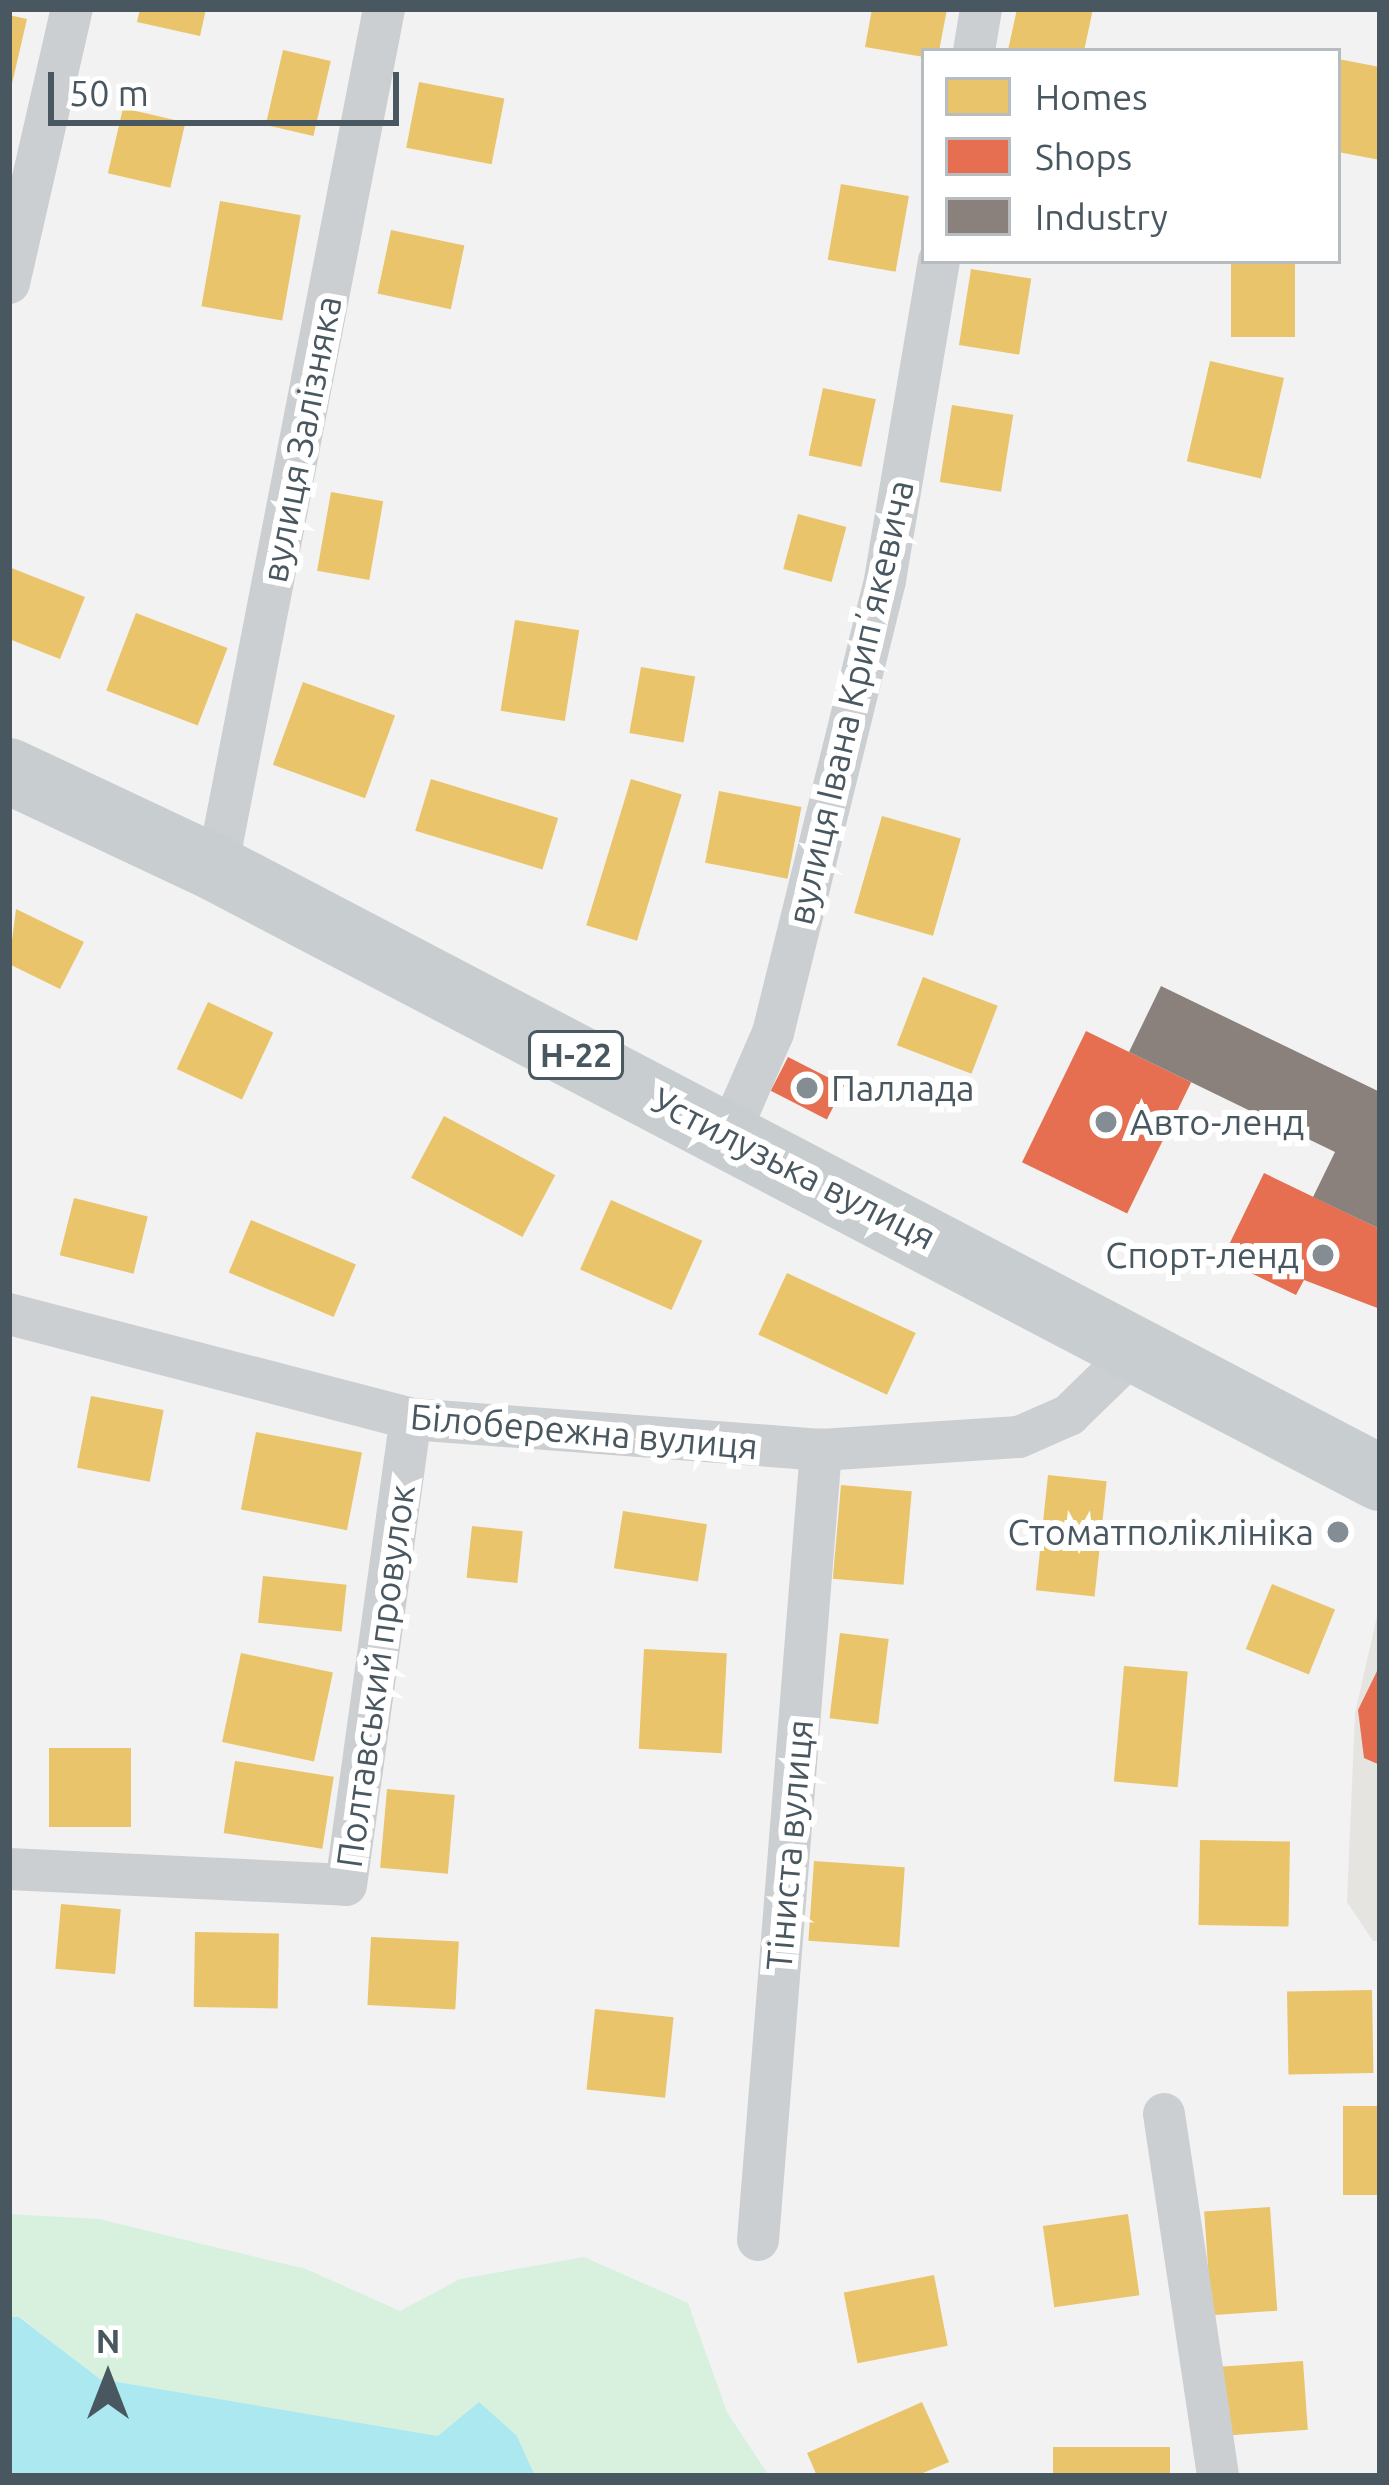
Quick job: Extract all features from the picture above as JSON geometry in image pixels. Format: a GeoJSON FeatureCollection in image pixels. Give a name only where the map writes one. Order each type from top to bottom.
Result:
{"type":"FeatureCollection","features":[{"type":"Feature","properties":{"kind":"main road","name":"Устилузька вулиця"},"geometry":{"type":"LineString","coordinates":[[12,779],[217,869],[1139,1347],[1380,1478]]}},
{"type":"Feature","properties":{"kind":"street"},"geometry":{"type":"LineString","coordinates":[[9,283],[72,9]]}},
{"type":"Feature","properties":{"kind":"street","name":"вулиця Залізняка"},"geometry":{"type":"LineString","coordinates":[[217,869],[384,9]]}},
{"type":"Feature","properties":{"kind":"street"},"geometry":{"type":"LineString","coordinates":[[974,48],[981,9]]}},
{"type":"Feature","properties":{"kind":"street","name":"вулиця Івана Крипʼякевича"},"geometry":{"type":"LineString","coordinates":[[729,1134],[773,1033],[880,603],[938,264]]}},
{"type":"Feature","properties":{"kind":"street","name":"Білобережна вулиця"},"geometry":{"type":"LineString","coordinates":[[9,1314],[411,1419],[821,1450],[1019,1437],[1069,1414],[1139,1347]]}},
{"type":"Feature","properties":{"kind":"street","name":"Полтавський провулок"},"geometry":{"type":"LineString","coordinates":[[9,1869],[346,1885],[411,1419]]}},
{"type":"Feature","properties":{"kind":"street","name":"Тіниста вулиця"},"geometry":{"type":"LineString","coordinates":[[758,2240],[821,1450]]}},
{"type":"Feature","properties":{"kind":"street"},"geometry":{"type":"LineString","coordinates":[[1164,2114],[1218,2476]]}},
{"type":"Feature","properties":{"kind":"shaded area"},"geometry":{"type":"Polygon","coordinates":[[[1380,1603],[1380,1941],[1373,1941],[1347,1902],[1355,1713],[1380,1603]]]}},
{"type":"Feature","properties":{"kind":"green space"},"geometry":{"type":"Polygon","coordinates":[[[9,2214],[99,2219],[306,2269],[400,2311],[460,2279],[584,2257],[688,2303],[727,2412],[769,2476],[535,2476],[517,2436],[438,2436],[100,2379],[20,2317],[9,2317],[9,2214]]]}},
{"type":"Feature","properties":{"kind":"water"},"geometry":{"type":"Polygon","coordinates":[[[9,2317],[19,2317],[100,2379],[438,2436],[479,2402],[517,2436],[535,2476],[9,2476],[9,2317]]]}},
{"type":"Feature","properties":{"kind":"building: Homes"},"geometry":{"type":"Polygon","coordinates":[[[140,9],[206,9],[200,36],[137,22],[140,9]]]}},
{"type":"Feature","properties":{"kind":"building: Homes"},"geometry":{"type":"Polygon","coordinates":[[[872,9],[947,9],[940,48],[921,48],[921,56],[865,47],[872,9]]]}},
{"type":"Feature","properties":{"kind":"building: Homes"},"geometry":{"type":"Polygon","coordinates":[[[1017,9],[1093,9],[1085,48],[1008,48],[1017,9]]]}},
{"type":"Feature","properties":{"kind":"building: Homes"},"geometry":{"type":"Polygon","coordinates":[[[9,15],[27,19],[11,88],[9,88],[9,15]]]}},
{"type":"Feature","properties":{"kind":"building: Homes"},"geometry":{"type":"Polygon","coordinates":[[[283,50],[331,61],[313,136],[266,125],[283,50]]]}},
{"type":"Feature","properties":{"kind":"building: Homes"},"geometry":{"type":"Polygon","coordinates":[[[1341,60],[1380,67],[1380,160],[1341,153],[1341,60]]]}},
{"type":"Feature","properties":{"kind":"building: Homes"},"geometry":{"type":"Polygon","coordinates":[[[419,82],[504,99],[492,164],[406,148],[419,82]]]}},
{"type":"Feature","properties":{"kind":"building: Homes"},"geometry":{"type":"Polygon","coordinates":[[[123,108],[185,122],[170,188],[108,173],[123,108]]]}},
{"type":"Feature","properties":{"kind":"building: Homes"},"geometry":{"type":"Polygon","coordinates":[[[841,184],[909,196],[896,272],[828,260],[841,184]]]}},
{"type":"Feature","properties":{"kind":"building: Homes"},"geometry":{"type":"Polygon","coordinates":[[[220,201],[301,215],[282,321],[201,306],[220,201]]]}},
{"type":"Feature","properties":{"kind":"building: Homes"},"geometry":{"type":"Polygon","coordinates":[[[391,230],[464,246],[451,309],[377,294],[391,230]]]}},
{"type":"Feature","properties":{"kind":"building: Homes"},"geometry":{"type":"Polygon","coordinates":[[[1231,264],[1295,264],[1295,337],[1231,337],[1231,264]]]}},
{"type":"Feature","properties":{"kind":"building: Homes"},"geometry":{"type":"Polygon","coordinates":[[[971,269],[1031,279],[1019,355],[959,345],[971,269]]]}},
{"type":"Feature","properties":{"kind":"building: Homes"},"geometry":{"type":"Polygon","coordinates":[[[1210,361],[1284,378],[1261,478],[1187,461],[1210,361]]]}},
{"type":"Feature","properties":{"kind":"building: Homes"},"geometry":{"type":"Polygon","coordinates":[[[823,388],[876,399],[861,467],[809,455],[823,388]]]}},
{"type":"Feature","properties":{"kind":"building: Homes"},"geometry":{"type":"Polygon","coordinates":[[[952,405],[1013,415],[1001,492],[940,482],[952,405]]]}},
{"type":"Feature","properties":{"kind":"building: Homes"},"geometry":{"type":"Polygon","coordinates":[[[331,492],[383,501],[369,580],[317,571],[331,492]]]}},
{"type":"Feature","properties":{"kind":"building: Homes"},"geometry":{"type":"Polygon","coordinates":[[[798,514],[846,527],[832,582],[783,569],[798,514]]]}},
{"type":"Feature","properties":{"kind":"building: Homes"},"geometry":{"type":"Polygon","coordinates":[[[9,567],[85,597],[60,659],[9,639],[9,567]]]}},
{"type":"Feature","properties":{"kind":"building: Homes"},"geometry":{"type":"Polygon","coordinates":[[[136,613],[227,648],[198,726],[106,690],[136,613]]]}},
{"type":"Feature","properties":{"kind":"building: Homes"},"geometry":{"type":"Polygon","coordinates":[[[515,620],[579,630],[565,721],[501,711],[515,620]]]}},
{"type":"Feature","properties":{"kind":"building: Homes"},"geometry":{"type":"Polygon","coordinates":[[[641,667],[695,677],[684,743],[629,733],[641,667]]]}},
{"type":"Feature","properties":{"kind":"building: Homes"},"geometry":{"type":"Polygon","coordinates":[[[303,682],[395,716],[365,798],[273,765],[303,682]]]}},
{"type":"Feature","properties":{"kind":"building: Homes"},"geometry":{"type":"Polygon","coordinates":[[[431,779],[558,818],[542,870],[415,831],[431,779]]]}},
{"type":"Feature","properties":{"kind":"building: Homes"},"geometry":{"type":"Polygon","coordinates":[[[631,779],[682,794],[637,941],[586,925],[631,779]]]}},
{"type":"Feature","properties":{"kind":"building: Homes"},"geometry":{"type":"Polygon","coordinates":[[[719,791],[801,807],[788,879],[705,863],[719,791]]]}},
{"type":"Feature","properties":{"kind":"building: Homes"},"geometry":{"type":"Polygon","coordinates":[[[882,816],[961,839],[933,936],[854,913],[882,816]]]}},
{"type":"Feature","properties":{"kind":"building: Homes"},"geometry":{"type":"Polygon","coordinates":[[[16,909],[84,942],[60,989],[9,964],[16,909]]]}},
{"type":"Feature","properties":{"kind":"building: Homes"},"geometry":{"type":"Polygon","coordinates":[[[923,977],[998,1006],[972,1074],[897,1045],[923,977]]]}},
{"type":"Feature","properties":{"kind":"building: Homes"},"geometry":{"type":"Polygon","coordinates":[[[208,1002],[273,1032],[242,1099],[177,1069],[208,1002]]]}},
{"type":"Feature","properties":{"kind":"building: Homes"},"geometry":{"type":"Polygon","coordinates":[[[444,1116],[555,1175],[522,1237],[411,1178],[444,1116]]]}},
{"type":"Feature","properties":{"kind":"building: Homes"},"geometry":{"type":"Polygon","coordinates":[[[74,1198],[148,1216],[133,1274],[60,1255],[74,1198]]]}},
{"type":"Feature","properties":{"kind":"building: Homes"},"geometry":{"type":"Polygon","coordinates":[[[611,1200],[702,1241],[671,1310],[580,1269],[611,1200]]]}},
{"type":"Feature","properties":{"kind":"building: Homes"},"geometry":{"type":"Polygon","coordinates":[[[251,1220],[356,1265],[334,1317],[229,1272],[251,1220]]]}},
{"type":"Feature","properties":{"kind":"building: Homes"},"geometry":{"type":"Polygon","coordinates":[[[787,1273],[916,1333],[887,1395],[758,1335],[787,1273]]]}},
{"type":"Feature","properties":{"kind":"building: Homes"},"geometry":{"type":"Polygon","coordinates":[[[91,1396],[164,1410],[150,1482],[77,1468],[91,1396]]]}},
{"type":"Feature","properties":{"kind":"building: Homes"},"geometry":{"type":"Polygon","coordinates":[[[256,1432],[362,1453],[347,1530],[241,1510],[256,1432]]]}},
{"type":"Feature","properties":{"kind":"building: Homes"},"geometry":{"type":"Polygon","coordinates":[[[1048,1475],[1107,1481],[1095,1597],[1036,1590],[1048,1475]]]}},
{"type":"Feature","properties":{"kind":"building: Homes"},"geometry":{"type":"Polygon","coordinates":[[[841,1485],[912,1491],[904,1585],[833,1579],[841,1485]]]}},
{"type":"Feature","properties":{"kind":"building: Homes"},"geometry":{"type":"Polygon","coordinates":[[[623,1511],[707,1524],[698,1582],[614,1568],[623,1511]]]}},
{"type":"Feature","properties":{"kind":"building: Homes"},"geometry":{"type":"Polygon","coordinates":[[[472,1526],[523,1531],[517,1583],[467,1578],[472,1526]]]}},
{"type":"Feature","properties":{"kind":"building: Homes"},"geometry":{"type":"Polygon","coordinates":[[[263,1576],[347,1585],[342,1632],[258,1623],[263,1576]]]}},
{"type":"Feature","properties":{"kind":"building: Homes"},"geometry":{"type":"Polygon","coordinates":[[[1272,1584],[1335,1609],[1309,1674],[1246,1649],[1272,1584]]]}},
{"type":"Feature","properties":{"kind":"building: Homes"},"geometry":{"type":"Polygon","coordinates":[[[840,1633],[889,1639],[878,1724],[830,1718],[840,1633]]]}},
{"type":"Feature","properties":{"kind":"building: Homes"},"geometry":{"type":"Polygon","coordinates":[[[644,1649],[727,1653],[722,1753],[639,1749],[644,1649]]]}},
{"type":"Feature","properties":{"kind":"building: Homes"},"geometry":{"type":"Polygon","coordinates":[[[241,1653],[333,1673],[314,1762],[222,1742],[241,1653]]]}},
{"type":"Feature","properties":{"kind":"building: Homes"},"geometry":{"type":"Polygon","coordinates":[[[1124,1666],[1188,1672],[1178,1787],[1114,1782],[1124,1666]]]}},
{"type":"Feature","properties":{"kind":"building: Homes"},"geometry":{"type":"Polygon","coordinates":[[[49,1748],[131,1748],[131,1827],[49,1827],[49,1748]]]}},
{"type":"Feature","properties":{"kind":"building: Homes"},"geometry":{"type":"Polygon","coordinates":[[[235,1761],[334,1777],[322,1849],[224,1833],[235,1761]]]}},
{"type":"Feature","properties":{"kind":"building: Homes"},"geometry":{"type":"Polygon","coordinates":[[[387,1789],[455,1795],[448,1874],[380,1868],[387,1789]]]}},
{"type":"Feature","properties":{"kind":"building: Homes"},"geometry":{"type":"Polygon","coordinates":[[[1200,1840],[1290,1842],[1289,1927],[1199,1925],[1200,1840]]]}},
{"type":"Feature","properties":{"kind":"building: Homes"},"geometry":{"type":"Polygon","coordinates":[[[814,1861],[905,1867],[899,1947],[808,1941],[814,1861]]]}},
{"type":"Feature","properties":{"kind":"building: Homes"},"geometry":{"type":"Polygon","coordinates":[[[61,1904],[121,1909],[115,1974],[55,1969],[61,1904]]]}},
{"type":"Feature","properties":{"kind":"building: Homes"},"geometry":{"type":"Polygon","coordinates":[[[195,1932],[279,1933],[278,2008],[194,2007],[195,1932]]]}},
{"type":"Feature","properties":{"kind":"building: Homes"},"geometry":{"type":"Polygon","coordinates":[[[371,1937],[459,1942],[455,2010],[367,2005],[371,1937]]]}},
{"type":"Feature","properties":{"kind":"building: Homes"},"geometry":{"type":"Polygon","coordinates":[[[1372,1990],[1373,2073],[1288,2074],[1287,1991],[1372,1990]]]}},
{"type":"Feature","properties":{"kind":"building: Homes"},"geometry":{"type":"Polygon","coordinates":[[[595,2009],[674,2017],[665,2098],[587,2090],[595,2009]]]}},
{"type":"Feature","properties":{"kind":"building: Homes"},"geometry":{"type":"Polygon","coordinates":[[[1343,2106],[1380,2106],[1380,2195],[1343,2195],[1343,2106]]]}},
{"type":"Feature","properties":{"kind":"building: Homes"},"geometry":{"type":"Polygon","coordinates":[[[1270,2207],[1277,2311],[1211,2315],[1204,2212],[1270,2207]]]}},
{"type":"Feature","properties":{"kind":"building: Homes"},"geometry":{"type":"Polygon","coordinates":[[[1128,2214],[1139,2295],[1054,2307],[1043,2226],[1128,2214]]]}},
{"type":"Feature","properties":{"kind":"building: Homes"},"geometry":{"type":"Polygon","coordinates":[[[934,2275],[948,2346],[857,2363],[844,2293],[934,2275]]]}},
{"type":"Feature","properties":{"kind":"building: Homes"},"geometry":{"type":"Polygon","coordinates":[[[1303,2361],[1308,2430],[1224,2436],[1219,2367],[1303,2361]]]}},
{"type":"Feature","properties":{"kind":"building: Homes"},"geometry":{"type":"Polygon","coordinates":[[[922,2402],[949,2462],[916,2476],[817,2476],[807,2453],[922,2402]]]}},
{"type":"Feature","properties":{"kind":"building: Homes"},"geometry":{"type":"Polygon","coordinates":[[[1053,2447],[1170,2447],[1170,2476],[1053,2476],[1053,2447]]]}},
{"type":"Feature","properties":{"kind":"building: Shops","name":"Авто-ленд"},"geometry":{"type":"Polygon","coordinates":[[[1086,1031],[1191,1082],[1127,1214],[1022,1162],[1086,1031]]]}},
{"type":"Feature","properties":{"kind":"building: Shops","name":"Паллада"},"geometry":{"type":"Polygon","coordinates":[[[788,1057],[844,1086],[827,1119],[771,1091],[788,1057]]]}},
{"type":"Feature","properties":{"kind":"building: Shops"},"geometry":{"type":"Polygon","coordinates":[[[1264,1173],[1380,1229],[1380,1309],[1304,1280],[1296,1295],[1222,1259],[1264,1173]]]}},
{"type":"Feature","properties":{"kind":"building: Shops"},"geometry":{"type":"Polygon","coordinates":[[[1380,1665],[1380,1765],[1364,1758],[1358,1710],[1380,1665]]]}},
{"type":"Feature","properties":{"kind":"building: Industry"},"geometry":{"type":"Polygon","coordinates":[[[1161,986],[1380,1092],[1380,1229],[1313,1197],[1335,1152],[1129,1052],[1161,986]]]}},
{"type":"Feature","properties":{"kind":"place","name":"Паллада"},"geometry":{"type":"Point","coordinates":[807,1088]}},
{"type":"Feature","properties":{"kind":"place","name":"Авто-ленд"},"geometry":{"type":"Point","coordinates":[1106,1122]}},
{"type":"Feature","properties":{"kind":"place","name":"Спорт-ленд"},"geometry":{"type":"Point","coordinates":[1323,1255]}},
{"type":"Feature","properties":{"kind":"place","name":"Стоматполіклініка"},"geometry":{"type":"Point","coordinates":[1338,1532]}}]}
